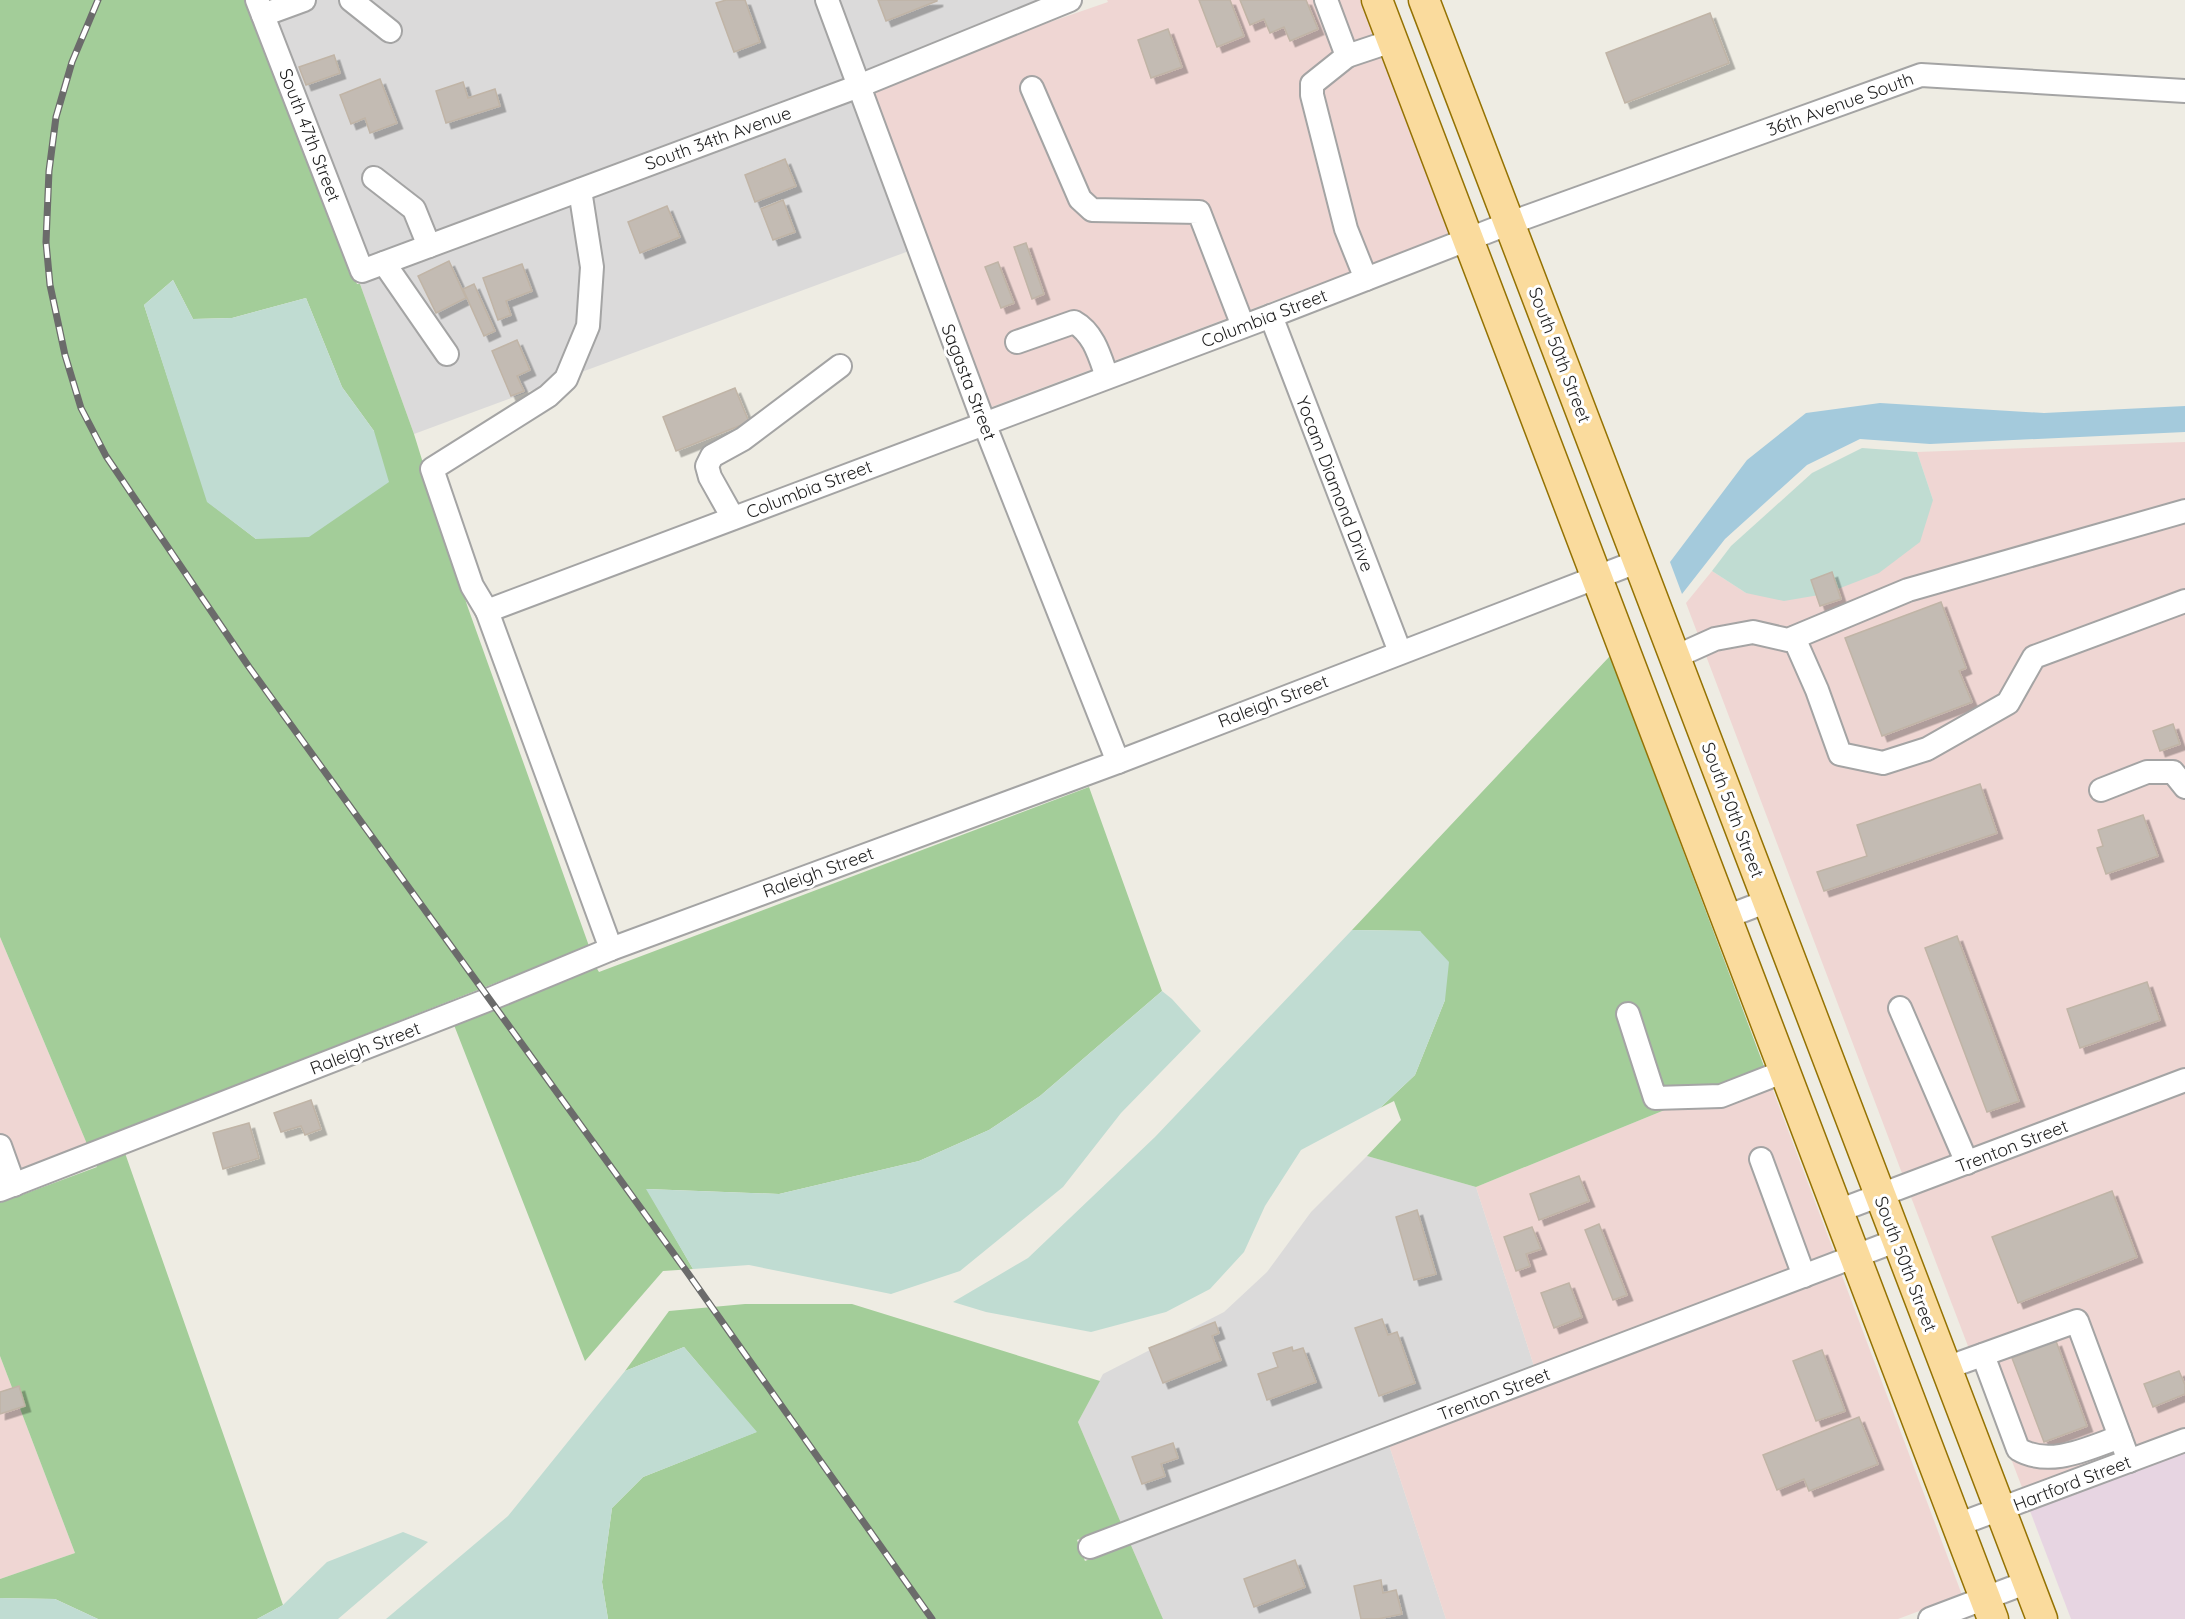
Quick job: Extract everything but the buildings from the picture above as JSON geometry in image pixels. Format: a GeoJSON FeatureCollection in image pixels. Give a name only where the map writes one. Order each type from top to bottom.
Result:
{"type":"FeatureCollection","features":[{"type":"Feature","properties":{"kind":"main road"},"geometry":{"type":"LineString","coordinates":[[1377,0],[1989,1609]]}},
{"type":"Feature","properties":{"kind":"main road","name":"South 50th Street"},"geometry":{"type":"LineString","coordinates":[[1425,0],[2042,1619]]}},
{"type":"Feature","properties":{"kind":"street"},"geometry":{"type":"LineString","coordinates":[[260,8],[304,0]]}},
{"type":"Feature","properties":{"kind":"street"},"geometry":{"type":"LineString","coordinates":[[351,0],[390,31]]}},
{"type":"Feature","properties":{"kind":"street","name":"Sagasta Street"},"geometry":{"type":"LineString","coordinates":[[826,0],[984,423],[1118,762]]}},
{"type":"Feature","properties":{"kind":"street","name":"South 34th Avenue"},"geometry":{"type":"LineString","coordinates":[[362,271],[859,86],[1070,0]]}},
{"type":"Feature","properties":{"kind":"street"},"geometry":{"type":"LineString","coordinates":[[1326,0],[1347,56]]}},
{"type":"Feature","properties":{"kind":"street","name":"South 47th Street"},"geometry":{"type":"LineString","coordinates":[[260,8],[362,271]]}},
{"type":"Feature","properties":{"kind":"street"},"geometry":{"type":"LineString","coordinates":[[1366,279],[1346,229],[1312,95],[1312,84],[1347,56],[1392,40]]}},
{"type":"Feature","properties":{"kind":"street","name":"36th Avenue South"},"geometry":{"type":"LineString","coordinates":[[1468,239],[1921,75],[2185,91]]}},
{"type":"Feature","properties":{"kind":"street"},"geometry":{"type":"LineString","coordinates":[[1032,88],[1080,199],[1092,210],[1199,212],[1243,326]]}},
{"type":"Feature","properties":{"kind":"street"},"geometry":{"type":"LineString","coordinates":[[374,178],[414,209],[429,246]]}},
{"type":"Feature","properties":{"kind":"street"},"geometry":{"type":"LineString","coordinates":[[580,190],[592,267],[588,326],[566,379],[548,396],[432,469],[472,586],[487,611],[611,949]]}},
{"type":"Feature","properties":{"kind":"street","name":"Columbia Street"},"geometry":{"type":"LineString","coordinates":[[487,611],[1271,316],[1468,239]]}},
{"type":"Feature","properties":{"kind":"street"},"geometry":{"type":"LineString","coordinates":[[384,263],[447,354]]}},
{"type":"Feature","properties":{"kind":"street","name":"Yocam Diamond Drive"},"geometry":{"type":"LineString","coordinates":[[1271,316],[1400,652]]}},
{"type":"Feature","properties":{"kind":"street"},"geometry":{"type":"LineString","coordinates":[[1017,342],[1074,322],[1084,327],[1096,347],[1107,377]]}},
{"type":"Feature","properties":{"kind":"street"},"geometry":{"type":"LineString","coordinates":[[733,518],[710,477],[707,466],[712,456],[743,439],[840,366]]}},
{"type":"Feature","properties":{"kind":"street"},"geometry":{"type":"LineString","coordinates":[[1675,657],[1715,639],[1753,632],[1788,640],[1908,590],[2185,511]]}},
{"type":"Feature","properties":{"kind":"street","name":"Raleigh Street"},"geometry":{"type":"LineString","coordinates":[[7,1187],[490,999],[611,949],[1118,762],[1639,561]]}},
{"type":"Feature","properties":{"kind":"street"},"geometry":{"type":"LineString","coordinates":[[1794,638],[1817,690],[1840,754],[1883,763],[1927,749],[2008,703],[2034,657],[2185,601]]}},
{"type":"Feature","properties":{"kind":"street"},"geometry":{"type":"LineString","coordinates":[[2101,790],[2147,772],[2173,772],[2185,786]]}},
{"type":"Feature","properties":{"kind":"street"},"geometry":{"type":"LineString","coordinates":[[1726,916],[1768,901]]}},
{"type":"Feature","properties":{"kind":"street"},"geometry":{"type":"LineString","coordinates":[[1900,1008],[1967,1164]]}},
{"type":"Feature","properties":{"kind":"street"},"geometry":{"type":"LineString","coordinates":[[1628,1014],[1656,1098],[1721,1096],[1785,1071]]}},
{"type":"Feature","properties":{"kind":"street","name":"Trenton Street"},"geometry":{"type":"LineString","coordinates":[[1838,1211],[2185,1080]]}},
{"type":"Feature","properties":{"kind":"street"},"geometry":{"type":"LineString","coordinates":[[0,1146],[7,1187]]}},
{"type":"Feature","properties":{"kind":"street"},"geometry":{"type":"LineString","coordinates":[[1761,1160],[1804,1276]]}},
{"type":"Feature","properties":{"kind":"street","name":"Trenton Street"},"geometry":{"type":"LineString","coordinates":[[1090,1547],[1898,1240]]}},
{"type":"Feature","properties":{"kind":"street"},"geometry":{"type":"LineString","coordinates":[[1946,1368],[2077,1321],[2129,1461]]}},
{"type":"Feature","properties":{"kind":"street"},"geometry":{"type":"LineString","coordinates":[[1983,1355],[2018,1449],[2029,1455],[2047,1457],[2072,1454],[2120,1437]]}},
{"type":"Feature","properties":{"kind":"street","name":"Hartford Street"},"geometry":{"type":"LineString","coordinates":[[1958,1525],[2185,1440]]}},
{"type":"Feature","properties":{"kind":"street"},"geometry":{"type":"LineString","coordinates":[[2072,1454],[2081,1480]]}},
{"type":"Feature","properties":{"kind":"street"},"geometry":{"type":"LineString","coordinates":[[1930,1619],[1989,1609],[2028,1582]]}},
{"type":"Feature","properties":{"kind":"shaded area"},"geometry":{"type":"Polygon","coordinates":[[[268,0],[816,0],[845,79],[368,257],[268,0]]]}},
{"type":"Feature","properties":{"kind":"shaded area"},"geometry":{"type":"Polygon","coordinates":[[[837,0],[1041,0],[864,72],[837,0]]]}},
{"type":"Feature","properties":{"kind":"shaded area"},"geometry":{"type":"Polygon","coordinates":[[[1107,0],[1361,0],[1449,235],[989,408],[872,92],[1024,31],[1108,2],[1107,0]]]}},
{"type":"Feature","properties":{"kind":"shaded area"},"geometry":{"type":"Polygon","coordinates":[[[853,100],[909,251],[414,434],[360,284],[853,100]]]}},
{"type":"Feature","properties":{"kind":"shaded area"},"geometry":{"type":"Polygon","coordinates":[[[173,280],[193,319],[232,318],[306,298],[342,387],[374,431],[389,482],[309,537],[256,539],[207,502],[144,305],[173,280]]]}},
{"type":"Feature","properties":{"kind":"shaded area"},"geometry":{"type":"Polygon","coordinates":[[[1880,403],[2044,413],[2185,406],[2185,432],[1930,444],[1860,439],[1807,465],[1725,539],[1682,594],[1670,562],[1747,460],[1806,413],[1880,403]]]}},
{"type":"Feature","properties":{"kind":"shaded area"},"geometry":{"type":"Polygon","coordinates":[[[2185,442],[2185,1068],[1903,1176],[1686,603],[1712,571],[1746,593],[1933,500],[1917,452],[2185,442]]]}},
{"type":"Feature","properties":{"kind":"shaded area"},"geometry":{"type":"Polygon","coordinates":[[[1862,448],[1917,452],[1933,500],[1920,542],[1879,573],[1825,594],[1784,601],[1746,593],[1712,571],[1731,546],[1812,473],[1862,448]]]}},
{"type":"Feature","properties":{"kind":"shaded area"},"geometry":{"type":"Polygon","coordinates":[[[1352,930],[1420,931],[1449,962],[1445,1000],[1415,1075],[1380,1108],[1301,1150],[1265,1206],[1244,1252],[1210,1289],[1166,1312],[1091,1332],[986,1312],[953,1302],[1028,1258],[1155,1137],[1352,930]]]}},
{"type":"Feature","properties":{"kind":"shaded area"},"geometry":{"type":"Polygon","coordinates":[[[0,937],[87,1144],[0,1178],[0,937]]]}},
{"type":"Feature","properties":{"kind":"shaded area"},"geometry":{"type":"Polygon","coordinates":[[[1162,991],[1201,1031],[1121,1113],[1063,1187],[960,1271],[891,1294],[749,1265],[693,1269],[646,1189],[779,1194],[919,1161],[989,1130],[1040,1096],[1162,991]]]}},
{"type":"Feature","properties":{"kind":"shaded area"},"geometry":{"type":"Polygon","coordinates":[[[1765,1069],[1834,1252],[1534,1366],[1476,1187],[1765,1069]]]}},
{"type":"Feature","properties":{"kind":"shaded area"},"geometry":{"type":"Polygon","coordinates":[[[2185,1092],[2185,1427],[2023,1490],[1911,1197],[2185,1092]]]}},
{"type":"Feature","properties":{"kind":"shaded area"},"geometry":{"type":"Polygon","coordinates":[[[1367,1156],[1476,1187],[1534,1366],[1121,1523],[1078,1422],[1103,1374],[1224,1312],[1267,1272],[1311,1212],[1367,1156]]]}},
{"type":"Feature","properties":{"kind":"shaded area"},"geometry":{"type":"Polygon","coordinates":[[[1841,1273],[1962,1595],[1898,1619],[1446,1619],[1389,1445],[1841,1273]]]}},
{"type":"Feature","properties":{"kind":"shaded area"},"geometry":{"type":"Polygon","coordinates":[[[684,1347],[757,1432],[643,1477],[612,1508],[602,1582],[608,1619],[386,1619],[508,1516],[625,1371],[684,1347]]]}},
{"type":"Feature","properties":{"kind":"shaded area"},"geometry":{"type":"Polygon","coordinates":[[[0,1356],[75,1553],[0,1579],[0,1356]]]}},
{"type":"Feature","properties":{"kind":"shaded area"},"geometry":{"type":"Polygon","coordinates":[[[1389,1445],[1446,1619],[1163,1619],[1130,1543],[1389,1445]]]}},
{"type":"Feature","properties":{"kind":"shaded area"},"geometry":{"type":"Polygon","coordinates":[[[2185,1451],[2185,1619],[2071,1619],[2030,1511],[2185,1451]]]}},
{"type":"Feature","properties":{"kind":"shaded area"},"geometry":{"type":"Polygon","coordinates":[[[403,1532],[428,1542],[338,1619],[257,1619],[283,1605],[327,1562],[403,1532]]]}},
{"type":"Feature","properties":{"kind":"shaded area"},"geometry":{"type":"Polygon","coordinates":[[[0,1598],[55,1599],[98,1619],[0,1619],[0,1598]]]}},
{"type":"Feature","properties":{"kind":"green space"},"geometry":{"type":"Polygon","coordinates":[[[0,0],[247,0],[357,284],[360,284],[414,434],[467,605],[589,946],[87,1144],[0,937],[0,0]],[[173,280],[144,305],[208,502],[256,539],[374,431],[342,387],[306,298],[232,318],[193,319],[173,280]]]}},
{"type":"Feature","properties":{"kind":"green space"},"geometry":{"type":"Polygon","coordinates":[[[1610,656],[1765,1069],[1476,1187],[1367,1156],[1401,1120],[1394,1101],[1380,1108],[1415,1075],[1445,1000],[1420,931],[1352,930],[1610,656]]]}},
{"type":"Feature","properties":{"kind":"green space"},"geometry":{"type":"Polygon","coordinates":[[[1089,787],[1162,991],[1040,1096],[989,1130],[919,1161],[779,1194],[647,1189],[693,1269],[663,1271],[585,1361],[454,1025],[596,967],[599,972],[1089,787]]]}},
{"type":"Feature","properties":{"kind":"green space"},"geometry":{"type":"Polygon","coordinates":[[[125,1153],[283,1605],[257,1619],[98,1619],[55,1599],[0,1598],[0,1579],[75,1553],[0,1356],[0,1203],[97,1167],[96,1165],[125,1153]]]}},
{"type":"Feature","properties":{"kind":"green space"},"geometry":{"type":"Polygon","coordinates":[[[745,1304],[852,1304],[1100,1381],[1078,1422],[1121,1523],[1077,1540],[1085,1561],[1130,1543],[1163,1619],[608,1619],[602,1582],[612,1508],[643,1477],[756,1432],[684,1347],[625,1371],[669,1311],[745,1304]]]}},
{"type":"Feature","properties":{"kind":"railway"},"geometry":{"type":"LineString","coordinates":[[98,0],[72,62],[56,117],[49,171],[46,242],[50,285],[65,355],[81,408],[106,456],[249,667],[687,1272],[932,1619]]}}]}
